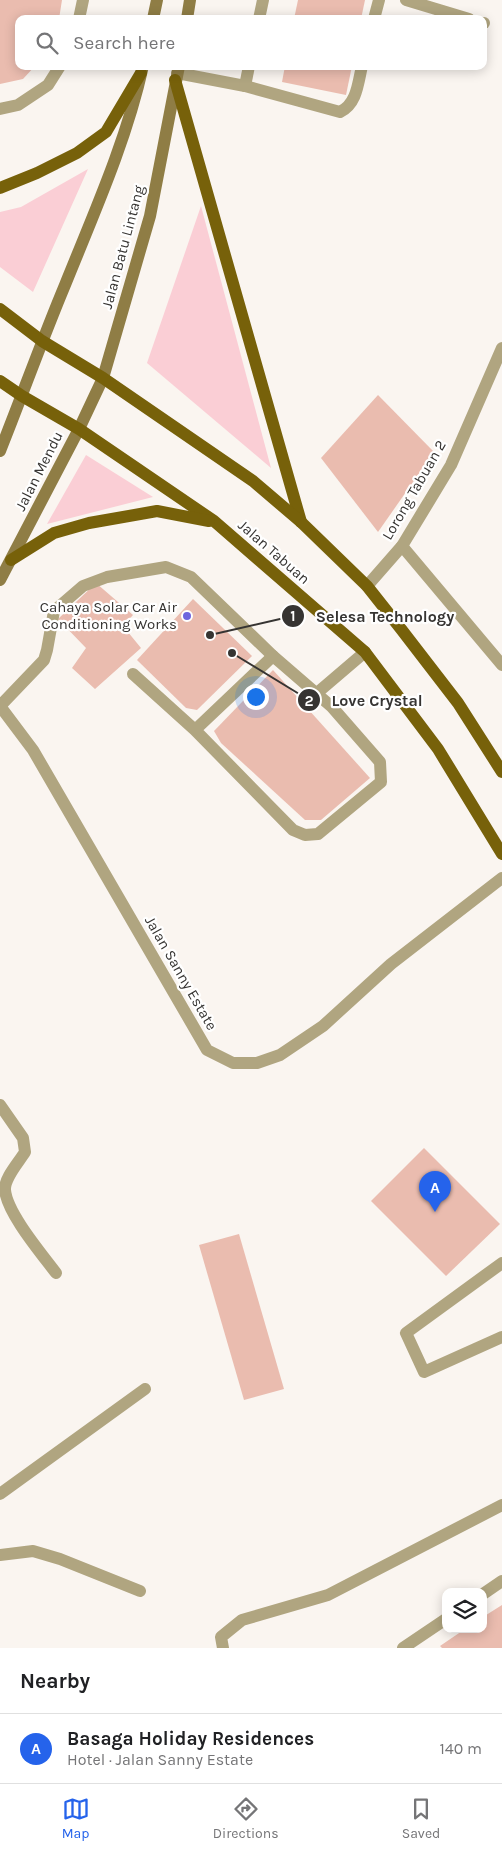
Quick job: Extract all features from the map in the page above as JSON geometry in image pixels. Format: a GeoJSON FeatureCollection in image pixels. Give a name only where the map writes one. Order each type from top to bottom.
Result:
{"type":"FeatureCollection","features":[{"type":"Feature","properties":{"kind":"main road"},"geometry":{"type":"LineString","coordinates":[[154,15],[156,0]]}},
{"type":"Feature","properties":{"kind":"main road"},"geometry":{"type":"LineString","coordinates":[[188,15],[190,0]]}},
{"type":"Feature","properties":{"kind":"main road"},"geometry":{"type":"LineString","coordinates":[[0,188],[37,173],[76,153],[106,132],[142,70]]}},
{"type":"Feature","properties":{"kind":"main road"},"geometry":{"type":"LineString","coordinates":[[0,451],[42,341],[115,162],[142,70]]}},
{"type":"Feature","properties":{"kind":"main road"},"geometry":{"type":"LineString","coordinates":[[177,73],[301,522]]}},
{"type":"Feature","properties":{"kind":"main road","name":"Jalan Batu Lintang"},"geometry":{"type":"LineString","coordinates":[[79,429],[104,378],[150,216],[177,73]]}},
{"type":"Feature","properties":{"kind":"main road"},"geometry":{"type":"LineString","coordinates":[[0,310],[42,341],[104,378],[253,481],[301,522],[367,586],[458,703],[502,772]]}},
{"type":"Feature","properties":{"kind":"main road","name":"Jalan Tabuan"},"geometry":{"type":"LineString","coordinates":[[0,381],[79,429],[214,522],[365,652],[438,748],[502,854]]}},
{"type":"Feature","properties":{"kind":"main road","name":"Jalan Mendu"},"geometry":{"type":"LineString","coordinates":[[0,580],[79,429]]}},
{"type":"Feature","properties":{"kind":"main road"},"geometry":{"type":"LineString","coordinates":[[11,560],[54,533],[89,522],[157,511],[214,522]]}},
{"type":"Feature","properties":{"kind":"street"},"geometry":{"type":"LineString","coordinates":[[80,15],[83,0]]}},
{"type":"Feature","properties":{"kind":"street"},"geometry":{"type":"LineString","coordinates":[[260,15],[263,0]]}},
{"type":"Feature","properties":{"kind":"street"},"geometry":{"type":"LineString","coordinates":[[375,15],[379,0]]}},
{"type":"Feature","properties":{"kind":"street"},"geometry":{"type":"LineString","coordinates":[[406,0],[456,15]]}},
{"type":"Feature","properties":{"kind":"street"},"geometry":{"type":"LineString","coordinates":[[0,110],[18,105],[48,84],[57,70]]}},
{"type":"Feature","properties":{"kind":"street"},"geometry":{"type":"LineString","coordinates":[[245,86],[248,70]]}},
{"type":"Feature","properties":{"kind":"street"},"geometry":{"type":"LineString","coordinates":[[177,73],[245,86],[340,112],[348,108],[354,98],[361,70]]}},
{"type":"Feature","properties":{"kind":"street","name":"Lorong Tabuan 2"},"geometry":{"type":"LineString","coordinates":[[367,586],[402,546],[451,465],[502,348]]}},
{"type":"Feature","properties":{"kind":"street"},"geometry":{"type":"LineString","coordinates":[[402,546],[502,665]]}},
{"type":"Feature","properties":{"kind":"street"},"geometry":{"type":"LineString","coordinates":[[0,706],[44,660],[54,611],[83,586],[107,577],[166,567],[191,577],[273,656],[332,707],[380,762],[381,782],[318,834],[305,835],[293,830],[195,730],[133,674]]}},
{"type":"Feature","properties":{"kind":"street"},"geometry":{"type":"LineString","coordinates":[[317,693],[365,652]]}},
{"type":"Feature","properties":{"kind":"street"},"geometry":{"type":"LineString","coordinates":[[195,730],[273,656]]}},
{"type":"Feature","properties":{"kind":"street","name":"Jalan Sanny Estate"},"geometry":{"type":"LineString","coordinates":[[0,706],[33,750],[207,1050],[233,1063],[257,1063],[280,1055],[324,1026],[391,964],[502,878]]}},
{"type":"Feature","properties":{"kind":"street"},"geometry":{"type":"LineString","coordinates":[[0,1104],[23,1138],[25,1152],[9,1176],[4,1189],[14,1216],[56,1272]]}},
{"type":"Feature","properties":{"kind":"street"},"geometry":{"type":"LineString","coordinates":[[502,1263],[406,1333],[424,1372],[502,1337]]}},
{"type":"Feature","properties":{"kind":"street"},"geometry":{"type":"LineString","coordinates":[[0,1494],[144,1390]]}},
{"type":"Feature","properties":{"kind":"street"},"geometry":{"type":"LineString","coordinates":[[222,1648],[221,1638],[242,1620],[328,1595],[502,1505]]}},
{"type":"Feature","properties":{"kind":"street"},"geometry":{"type":"LineString","coordinates":[[0,1555],[34,1551],[60,1558],[140,1591]]}},
{"type":"Feature","properties":{"kind":"street"},"geometry":{"type":"LineString","coordinates":[[487,1591],[502,1581]]}},
{"type":"Feature","properties":{"kind":"street"},"geometry":{"type":"LineString","coordinates":[[403,1648],[442,1622]]}},
{"type":"Feature","properties":{"kind":"shaded area"},"geometry":{"type":"Polygon","coordinates":[[[88,169],[33,292],[0,267],[0,212],[21,207],[88,169]]]}},
{"type":"Feature","properties":{"kind":"shaded area"},"geometry":{"type":"Polygon","coordinates":[[[201,206],[271,468],[147,363],[201,206]]]}},
{"type":"Feature","properties":{"kind":"shaded area"},"geometry":{"type":"Polygon","coordinates":[[[86,455],[153,497],[47,524],[86,455]]]}},
{"type":"Feature","properties":{"kind":"building"},"geometry":{"type":"Polygon","coordinates":[[[0,0],[62,0],[60,15],[15,15],[15,70],[31,70],[23,79],[0,84],[0,0]]]}},
{"type":"Feature","properties":{"kind":"building"},"geometry":{"type":"Polygon","coordinates":[[[298,0],[365,0],[362,15],[295,15],[298,0]]]}},
{"type":"Feature","properties":{"kind":"building"},"geometry":{"type":"Polygon","coordinates":[[[284,70],[351,70],[346,95],[282,82],[284,70]]]}},
{"type":"Feature","properties":{"kind":"building"},"geometry":{"type":"Polygon","coordinates":[[[378,395],[434,452],[378,532],[321,458],[378,395]]]}},
{"type":"Feature","properties":{"kind":"building"},"geometry":{"type":"Polygon","coordinates":[[[96,583],[133,615],[123,626],[141,648],[95,689],[72,668],[86,648],[58,619],[96,583]]]}},
{"type":"Feature","properties":{"kind":"building"},"geometry":{"type":"Polygon","coordinates":[[[193,599],[252,656],[197,710],[186,708],[137,660],[193,599]]]}},
{"type":"Feature","properties":{"kind":"building"},"geometry":{"type":"Polygon","coordinates":[[[273,670],[370,778],[321,820],[305,820],[221,743],[214,731],[273,670]]]}},
{"type":"Feature","properties":{"kind":"building"},"geometry":{"type":"Polygon","coordinates":[[[424,1148],[500,1224],[446,1276],[371,1201],[424,1148]]]}},
{"type":"Feature","properties":{"kind":"building"},"geometry":{"type":"Polygon","coordinates":[[[239,1234],[284,1389],[244,1400],[199,1245],[239,1234]]]}},
{"type":"Feature","properties":{"kind":"building"},"geometry":{"type":"Polygon","coordinates":[[[502,1605],[502,1648],[442,1648],[440,1646],[459,1633],[487,1633],[487,1614],[502,1605]]]}},
{"type":"Feature","properties":{"kind":"place","name":"Cahaya Solar Car Air Conditioning Works"},"geometry":{"type":"Point","coordinates":[187,616]}},
{"type":"Feature","properties":{"kind":"place","name":"Selesa Technology"},"geometry":{"type":"Point","coordinates":[210,635]}},
{"type":"Feature","properties":{"kind":"place","name":"Love Crystal"},"geometry":{"type":"Point","coordinates":[232,653]}},
{"type":"Feature","properties":{"kind":"place","name":"Basaga Holiday Residences"},"geometry":{"type":"Point","coordinates":[435,1212]}}]}
